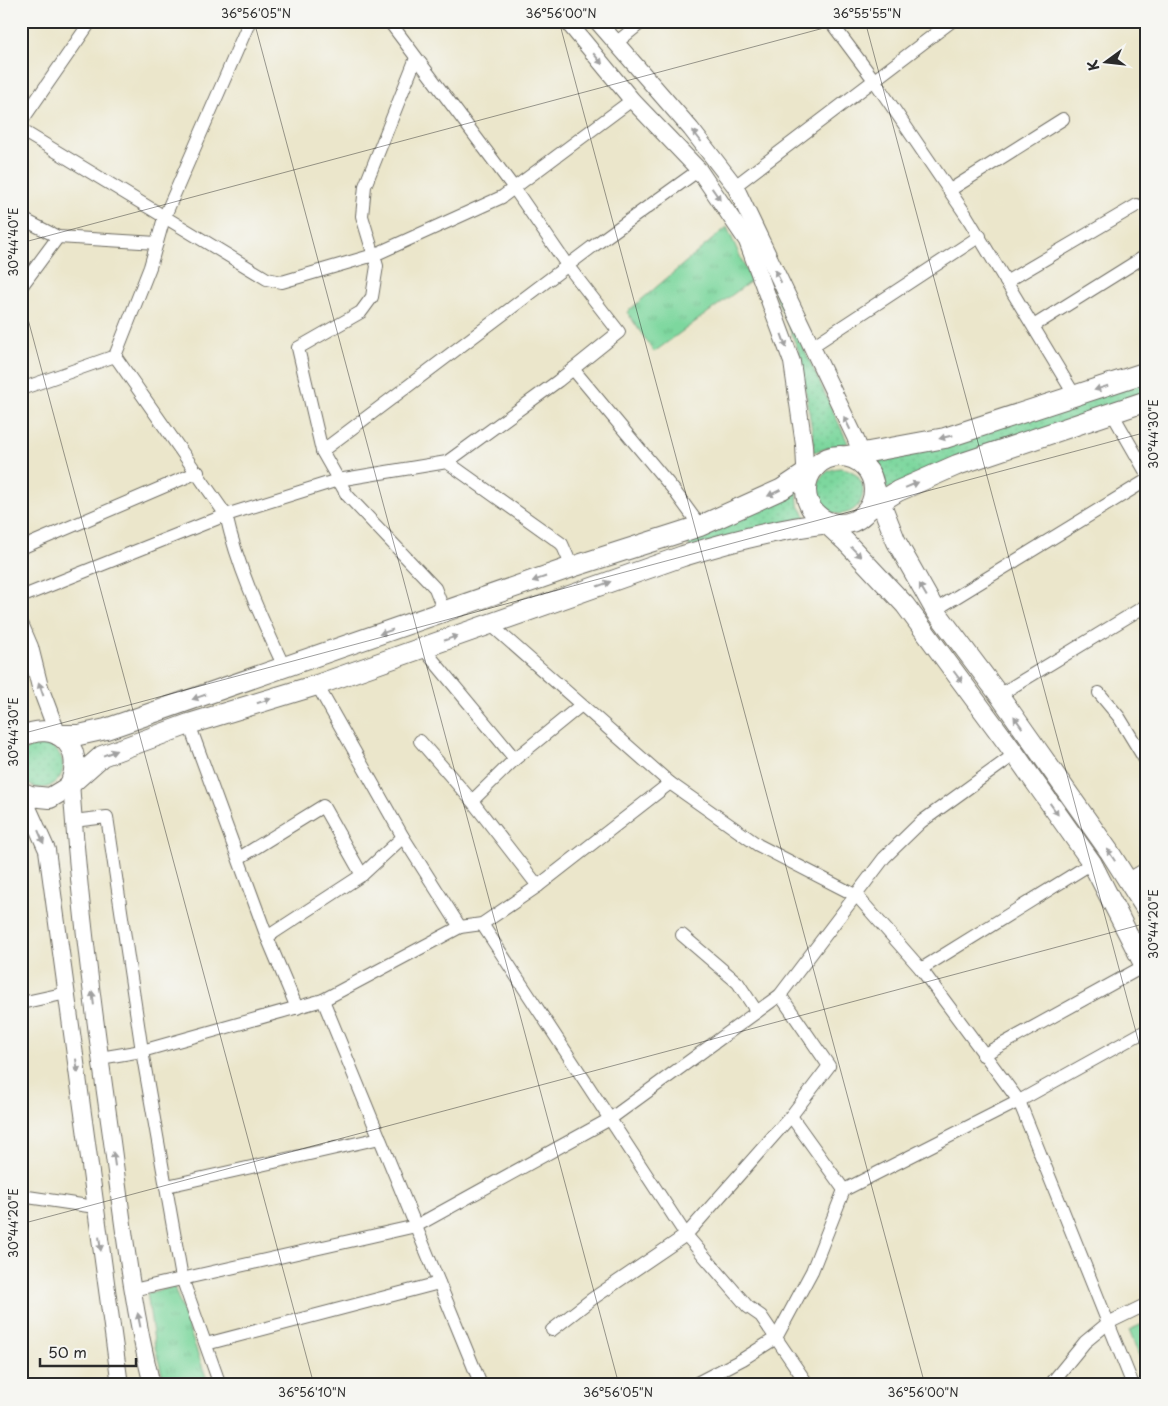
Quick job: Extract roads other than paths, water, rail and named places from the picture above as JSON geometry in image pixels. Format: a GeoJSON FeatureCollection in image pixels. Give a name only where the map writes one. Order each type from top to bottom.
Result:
{"type":"FeatureCollection","features":[{"type":"Feature","properties":{"kind":"main road"},"geometry":{"type":"LineString","coordinates":[[21,737],[40,730],[58,735],[79,735],[106,729],[572,568],[700,526],[808,476],[824,459],[835,455],[858,459],[945,438],[1147,372]]}},
{"type":"Feature","properties":{"kind":"main road"},"geometry":{"type":"LineString","coordinates":[[21,792],[40,798],[50,798],[65,789],[102,756],[189,724],[317,685],[718,544],[794,527],[826,522],[852,523],[862,518],[875,500],[957,465],[1147,401]]}},
{"type":"Feature","properties":{"kind":"main road"},"geometry":{"type":"LineString","coordinates":[[858,459],[873,477],[875,500],[935,610],[999,695],[1147,910]]}},
{"type":"Feature","properties":{"kind":"main road"},"geometry":{"type":"LineString","coordinates":[[808,476],[807,500],[812,511],[852,548],[905,605],[1016,754],[1092,863],[1146,968]]}},
{"type":"Feature","properties":{"kind":"main road"},"geometry":{"type":"LineString","coordinates":[[58,735],[67,742],[76,761],[71,782]]}},
{"type":"Feature","properties":{"kind":"street"},"geometry":{"type":"LineString","coordinates":[[21,122],[91,21]]}},
{"type":"Feature","properties":{"kind":"street"},"geometry":{"type":"LineString","coordinates":[[21,597],[226,515],[338,480],[446,462],[573,369],[619,332],[567,265],[514,188],[389,21]]}},
{"type":"Feature","properties":{"kind":"street"},"geometry":{"type":"LineString","coordinates":[[567,21],[632,100],[699,170],[747,241],[792,362],[808,476]]}},
{"type":"Feature","properties":{"kind":"street"},"geometry":{"type":"LineString","coordinates":[[597,21],[691,129],[735,186],[811,347],[858,459]]}},
{"type":"Feature","properties":{"kind":"street"},"geometry":{"type":"LineString","coordinates":[[616,43],[642,21]]}},
{"type":"Feature","properties":{"kind":"street"},"geometry":{"type":"LineString","coordinates":[[830,21],[874,80],[950,190],[980,236],[1075,396]]}},
{"type":"Feature","properties":{"kind":"street"},"geometry":{"type":"LineString","coordinates":[[735,186],[952,21]]}},
{"type":"Feature","properties":{"kind":"street"},"geometry":{"type":"LineString","coordinates":[[22,390],[115,356],[150,267],[164,218],[247,23]]}},
{"type":"Feature","properties":{"kind":"street"},"geometry":{"type":"LineString","coordinates":[[416,58],[366,186],[362,216],[377,266],[372,297],[361,312],[298,348],[322,451],[338,480],[347,495],[435,588],[444,612]]}},
{"type":"Feature","properties":{"kind":"street"},"geometry":{"type":"LineString","coordinates":[[21,130],[267,279],[282,282],[374,255],[502,197],[632,100]]}},
{"type":"Feature","properties":{"kind":"street"},"geometry":{"type":"LineString","coordinates":[[950,190],[1063,119]]}},
{"type":"Feature","properties":{"kind":"street"},"geometry":{"type":"LineString","coordinates":[[322,451],[567,265],[699,170]]}},
{"type":"Feature","properties":{"kind":"street"},"geometry":{"type":"LineString","coordinates":[[1006,282],[1137,205]]}},
{"type":"Feature","properties":{"kind":"street"},"geometry":{"type":"LineString","coordinates":[[21,218],[58,237],[157,243]]}},
{"type":"Feature","properties":{"kind":"street"},"geometry":{"type":"LineString","coordinates":[[811,347],[980,236]]}},
{"type":"Feature","properties":{"kind":"street"},"geometry":{"type":"LineString","coordinates":[[21,287],[58,237]]}},
{"type":"Feature","properties":{"kind":"street"},"geometry":{"type":"LineString","coordinates":[[1034,326],[1147,255]]}},
{"type":"Feature","properties":{"kind":"street"},"geometry":{"type":"LineString","coordinates":[[115,356],[198,472],[226,515],[232,544],[252,599],[284,667]]}},
{"type":"Feature","properties":{"kind":"street"},"geometry":{"type":"LineString","coordinates":[[573,369],[673,489],[700,526]]}},
{"type":"Feature","properties":{"kind":"street"},"geometry":{"type":"LineString","coordinates":[[1112,413],[1147,474]]}},
{"type":"Feature","properties":{"kind":"street"},"geometry":{"type":"LineString","coordinates":[[446,462],[562,544],[572,568]]}},
{"type":"Feature","properties":{"kind":"street"},"geometry":{"type":"LineString","coordinates":[[21,548],[198,472]]}},
{"type":"Feature","properties":{"kind":"street"},"geometry":{"type":"LineString","coordinates":[[935,610],[1147,480]]}},
{"type":"Feature","properties":{"kind":"street"},"geometry":{"type":"LineString","coordinates":[[999,695],[1147,606]]}},
{"type":"Feature","properties":{"kind":"street"},"geometry":{"type":"LineString","coordinates":[[490,624],[580,706],[670,783],[758,845],[857,896],[921,969],[1019,1101],[1133,1385]]}},
{"type":"Feature","properties":{"kind":"street"},"geometry":{"type":"LineString","coordinates":[[21,626],[30,647],[40,687],[58,735]]}},
{"type":"Feature","properties":{"kind":"street"},"geometry":{"type":"LineString","coordinates":[[423,648],[515,759]]}},
{"type":"Feature","properties":{"kind":"street"},"geometry":{"type":"LineString","coordinates":[[317,685],[403,837],[460,927]]}},
{"type":"Feature","properties":{"kind":"street"},"geometry":{"type":"LineString","coordinates":[[1099,693],[1119,717],[1147,763]]}},
{"type":"Feature","properties":{"kind":"street"},"geometry":{"type":"LineString","coordinates":[[472,801],[515,759],[580,706]]}},
{"type":"Feature","properties":{"kind":"street"},"geometry":{"type":"LineString","coordinates":[[189,724],[267,937],[297,1008]]}},
{"type":"Feature","properties":{"kind":"street"},"geometry":{"type":"LineString","coordinates":[[420,741],[472,801],[538,886]]}},
{"type":"Feature","properties":{"kind":"street"},"geometry":{"type":"LineString","coordinates":[[133,1290],[416,1226],[610,1119],[780,995],[884,858],[922,822],[1016,754]]}},
{"type":"Feature","properties":{"kind":"street"},"geometry":{"type":"LineString","coordinates":[[71,782],[76,867],[100,1058],[133,1290],[152,1385]]}},
{"type":"Feature","properties":{"kind":"street"},"geometry":{"type":"LineString","coordinates":[[100,1058],[142,1051],[323,1000],[460,927],[482,924],[538,886],[670,783]]}},
{"type":"Feature","properties":{"kind":"street"},"geometry":{"type":"LineString","coordinates":[[21,792],[47,850],[120,1385]]}},
{"type":"Feature","properties":{"kind":"street"},"geometry":{"type":"LineString","coordinates":[[239,858],[323,806],[362,875]]}},
{"type":"Feature","properties":{"kind":"street"},"geometry":{"type":"LineString","coordinates":[[73,821],[107,817],[142,1051],[182,1278],[220,1385]]}},
{"type":"Feature","properties":{"kind":"street"},"geometry":{"type":"LineString","coordinates":[[267,937],[362,875],[403,837]]}},
{"type":"Feature","properties":{"kind":"street"},"geometry":{"type":"LineString","coordinates":[[921,969],[1092,863]]}},
{"type":"Feature","properties":{"kind":"street"},"geometry":{"type":"LineString","coordinates":[[1128,880],[1147,868]]}},
{"type":"Feature","properties":{"kind":"street"},"geometry":{"type":"LineString","coordinates":[[482,924],[686,1235],[748,1307],[761,1316],[808,1385]]}},
{"type":"Feature","properties":{"kind":"street"},"geometry":{"type":"LineString","coordinates":[[682,935],[738,984],[757,1012]]}},
{"type":"Feature","properties":{"kind":"street"},"geometry":{"type":"LineString","coordinates":[[983,1055],[1146,968]]}},
{"type":"Feature","properties":{"kind":"street"},"geometry":{"type":"LineString","coordinates":[[21,1002],[67,993]]}},
{"type":"Feature","properties":{"kind":"street"},"geometry":{"type":"LineString","coordinates":[[552,1330],[592,1299],[686,1235],[791,1116],[830,1066],[780,995]]}},
{"type":"Feature","properties":{"kind":"street"},"geometry":{"type":"LineString","coordinates":[[323,1000],[481,1385]]}},
{"type":"Feature","properties":{"kind":"street"},"geometry":{"type":"LineString","coordinates":[[693,1385],[743,1359],[776,1338],[812,1271],[844,1190],[1019,1101],[1147,1030]]}},
{"type":"Feature","properties":{"kind":"street"},"geometry":{"type":"LineString","coordinates":[[791,1116],[844,1190]]}},
{"type":"Feature","properties":{"kind":"street"},"geometry":{"type":"LineString","coordinates":[[167,1186],[380,1138]]}},
{"type":"Feature","properties":{"kind":"street"},"geometry":{"type":"LineString","coordinates":[[21,1196],[95,1207]]}},
{"type":"Feature","properties":{"kind":"street"},"geometry":{"type":"LineString","coordinates":[[206,1344],[440,1283]]}},
{"type":"Feature","properties":{"kind":"street"},"geometry":{"type":"LineString","coordinates":[[1050,1385],[1084,1342],[1108,1324],[1147,1304]]}}]}
